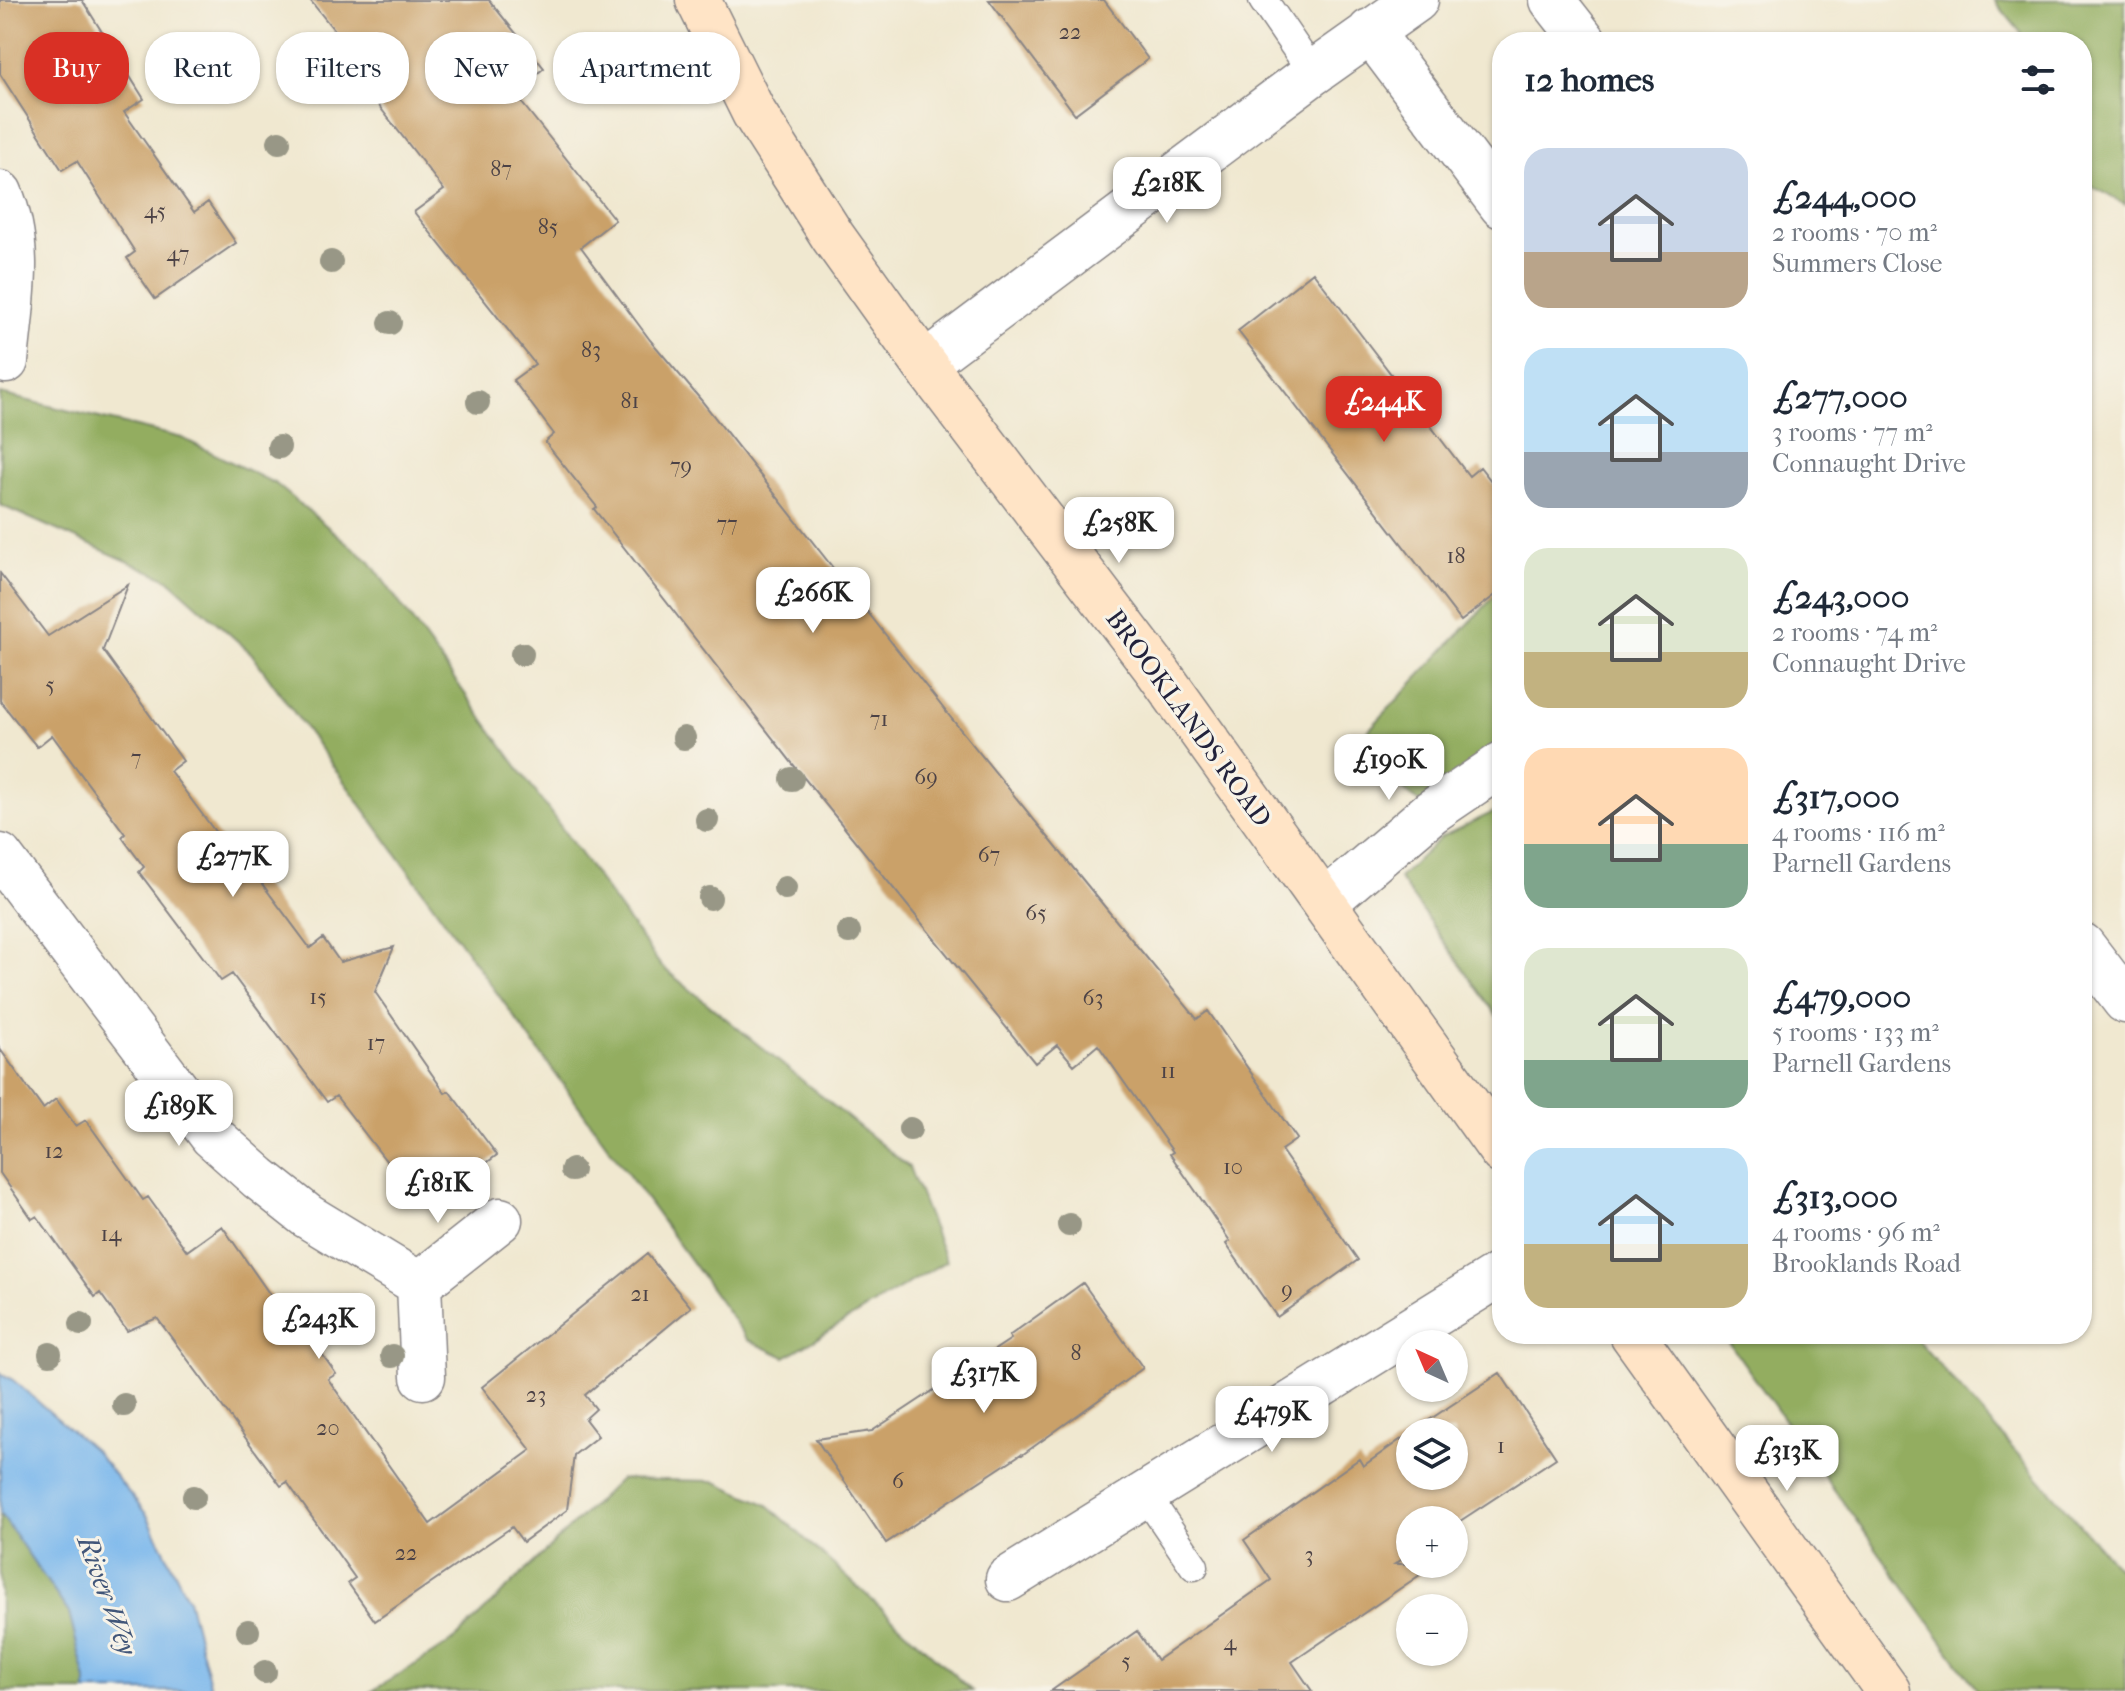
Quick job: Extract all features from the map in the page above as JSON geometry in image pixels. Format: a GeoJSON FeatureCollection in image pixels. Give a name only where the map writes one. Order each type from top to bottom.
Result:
{"type":"FeatureCollection","features":[{"type":"Feature","properties":{"kind":"main road","name":"BROOKLANDS ROAD"},"geometry":{"type":"LineString","coordinates":[[698,0],[754,113],[833,237],[924,364],[1156,669],[1492,1138]]}},
{"type":"Feature","properties":{"kind":"main road"},"geometry":{"type":"LineString","coordinates":[[1639,1344],[1888,1691]]}},
{"type":"Feature","properties":{"kind":"street"},"geometry":{"type":"LineString","coordinates":[[924,364],[1313,73],[1416,0]]}},
{"type":"Feature","properties":{"kind":"street"},"geometry":{"type":"LineString","coordinates":[[1552,0],[1577,32]]}},
{"type":"Feature","properties":{"kind":"street"},"geometry":{"type":"LineString","coordinates":[[1370,31],[1492,193]]}},
{"type":"Feature","properties":{"kind":"street"},"geometry":{"type":"LineString","coordinates":[[0,193],[10,216],[15,254],[6,361]]}},
{"type":"Feature","properties":{"kind":"street"},"geometry":{"type":"LineString","coordinates":[[1324,903],[1431,812],[1492,771]]}},
{"type":"Feature","properties":{"kind":"street"},"geometry":{"type":"LineString","coordinates":[[0,856],[212,1136],[307,1216],[419,1284]]}},
{"type":"Feature","properties":{"kind":"street"},"geometry":{"type":"LineString","coordinates":[[2092,958],[2125,1001]]}},
{"type":"Feature","properties":{"kind":"street"},"geometry":{"type":"LineString","coordinates":[[419,1284],[500,1220]]}},
{"type":"Feature","properties":{"kind":"street"},"geometry":{"type":"LineString","coordinates":[[1008,1579],[1492,1279]]}},
{"type":"Feature","properties":{"kind":"street"},"geometry":{"type":"LineString","coordinates":[[419,1284],[423,1377]]}},
{"type":"Feature","properties":{"kind":"lane"},"geometry":{"type":"LineString","coordinates":[[1263,0],[1313,73]]}},
{"type":"Feature","properties":{"kind":"lane"},"geometry":{"type":"LineString","coordinates":[[1145,1494],[1194,1566]]}},
{"type":"Feature","properties":{"kind":"green space"},"geometry":{"type":"Polygon","coordinates":[[[1994,0],[2125,0],[2125,205],[2092,186],[2092,32],[2020,32],[1994,0]]]}},
{"type":"Feature","properties":{"kind":"green space"},"geometry":{"type":"Polygon","coordinates":[[[0,394],[182,438],[276,484],[370,562],[661,966],[909,1167],[946,1261],[785,1357],[748,1340],[251,653],[168,579],[0,505],[0,394]]]}},
{"type":"Feature","properties":{"kind":"green space"},"geometry":{"type":"Polygon","coordinates":[[[1492,599],[1492,771],[1431,812],[1352,748],[1492,599]]]}},
{"type":"Feature","properties":{"kind":"green space"},"geometry":{"type":"Polygon","coordinates":[[[1492,813],[1492,1009],[1399,878],[1441,837],[1492,813]]]}},
{"type":"Feature","properties":{"kind":"green space"},"geometry":{"type":"Polygon","coordinates":[[[1730,1344],[1921,1344],[2125,1576],[2125,1691],[1978,1691],[1730,1344]]]}},
{"type":"Feature","properties":{"kind":"green space"},"geometry":{"type":"Polygon","coordinates":[[[620,1479],[714,1481],[768,1505],[972,1691],[372,1691],[452,1642],[620,1479]]]}},
{"type":"Feature","properties":{"kind":"green space"},"geometry":{"type":"Polygon","coordinates":[[[0,1513],[69,1613],[86,1691],[0,1691],[0,1513]]]}},
{"type":"Feature","properties":{"kind":"water","name":"River Wey"},"geometry":{"type":"Polygon","coordinates":[[[0,1373],[13,1380],[96,1452],[147,1515],[188,1599],[212,1691],[86,1691],[69,1613],[0,1513],[0,1373]]]}},
{"type":"Feature","properties":{"kind":"building"},"geometry":{"type":"Polygon","coordinates":[[[0,0],[82,0],[102,32],[24,32],[24,104],[129,104],[129,75],[144,99],[124,112],[194,212],[208,202],[236,243],[155,299],[127,258],[135,252],[77,161],[62,170],[0,74],[0,0]]]}},
{"type":"Feature","properties":{"kind":"building"},"geometry":{"type":"Polygon","coordinates":[[[310,0],[489,0],[515,32],[425,32],[425,104],[523,104],[615,220],[581,247],[650,340],[1109,912],[1197,1019],[1208,1011],[1297,1139],[1281,1150],[1358,1260],[1277,1317],[1226,1244],[1230,1241],[1170,1154],[1173,1152],[1098,1045],[1074,1065],[1057,1045],[1035,1063],[792,763],[545,442],[554,434],[513,380],[535,364],[414,212],[444,190],[377,104],[409,104],[409,32],[336,32],[310,0]]]}},
{"type":"Feature","properties":{"kind":"building"},"geometry":{"type":"Polygon","coordinates":[[[989,0],[1104,0],[1148,59],[1075,114],[989,0]]]}},
{"type":"Feature","properties":{"kind":"building"},"geometry":{"type":"Polygon","coordinates":[[[537,59],[544,68],[537,74],[537,59]]]}},
{"type":"Feature","properties":{"kind":"building"},"geometry":{"type":"Polygon","coordinates":[[[1313,272],[1469,476],[1480,467],[1492,482],[1492,598],[1461,621],[1238,331],[1313,272]]]}},
{"type":"Feature","properties":{"kind":"building"},"geometry":{"type":"Polygon","coordinates":[[[0,573],[48,636],[128,585],[103,650],[183,761],[170,771],[240,865],[245,861],[310,948],[323,938],[340,962],[394,947],[375,992],[445,1093],[449,1091],[497,1155],[434,1202],[412,1172],[401,1180],[336,1096],[327,1102],[232,974],[221,981],[139,872],[144,867],[122,837],[125,834],[52,735],[37,747],[0,701],[0,573]]]}},
{"type":"Feature","properties":{"kind":"building"},"geometry":{"type":"Polygon","coordinates":[[[0,1049],[43,1109],[56,1099],[76,1126],[86,1120],[143,1200],[148,1197],[187,1251],[222,1226],[280,1309],[287,1304],[336,1374],[328,1379],[430,1524],[531,1450],[482,1387],[647,1254],[691,1307],[585,1395],[596,1409],[585,1419],[598,1436],[574,1455],[567,1510],[523,1542],[512,1527],[375,1621],[348,1583],[355,1578],[287,1482],[281,1486],[157,1318],[127,1331],[100,1293],[95,1297],[37,1216],[32,1219],[0,1173],[0,1049]]]}},
{"type":"Feature","properties":{"kind":"building"},"geometry":{"type":"Polygon","coordinates":[[[1083,1283],[1143,1368],[1022,1455],[886,1543],[816,1439],[872,1431],[1011,1339],[1009,1336],[1083,1283]]]}},
{"type":"Feature","properties":{"kind":"building"},"geometry":{"type":"Polygon","coordinates":[[[1500,1373],[1556,1458],[1468,1516],[1468,1506],[1396,1506],[1396,1578],[1415,1578],[1292,1662],[1312,1691],[1051,1691],[1137,1631],[1157,1660],[1271,1580],[1244,1540],[1359,1459],[1363,1466],[1396,1443],[1396,1490],[1468,1490],[1468,1418],[1432,1418],[1456,1402],[1468,1402],[1468,1394],[1500,1373]]]}}]}
